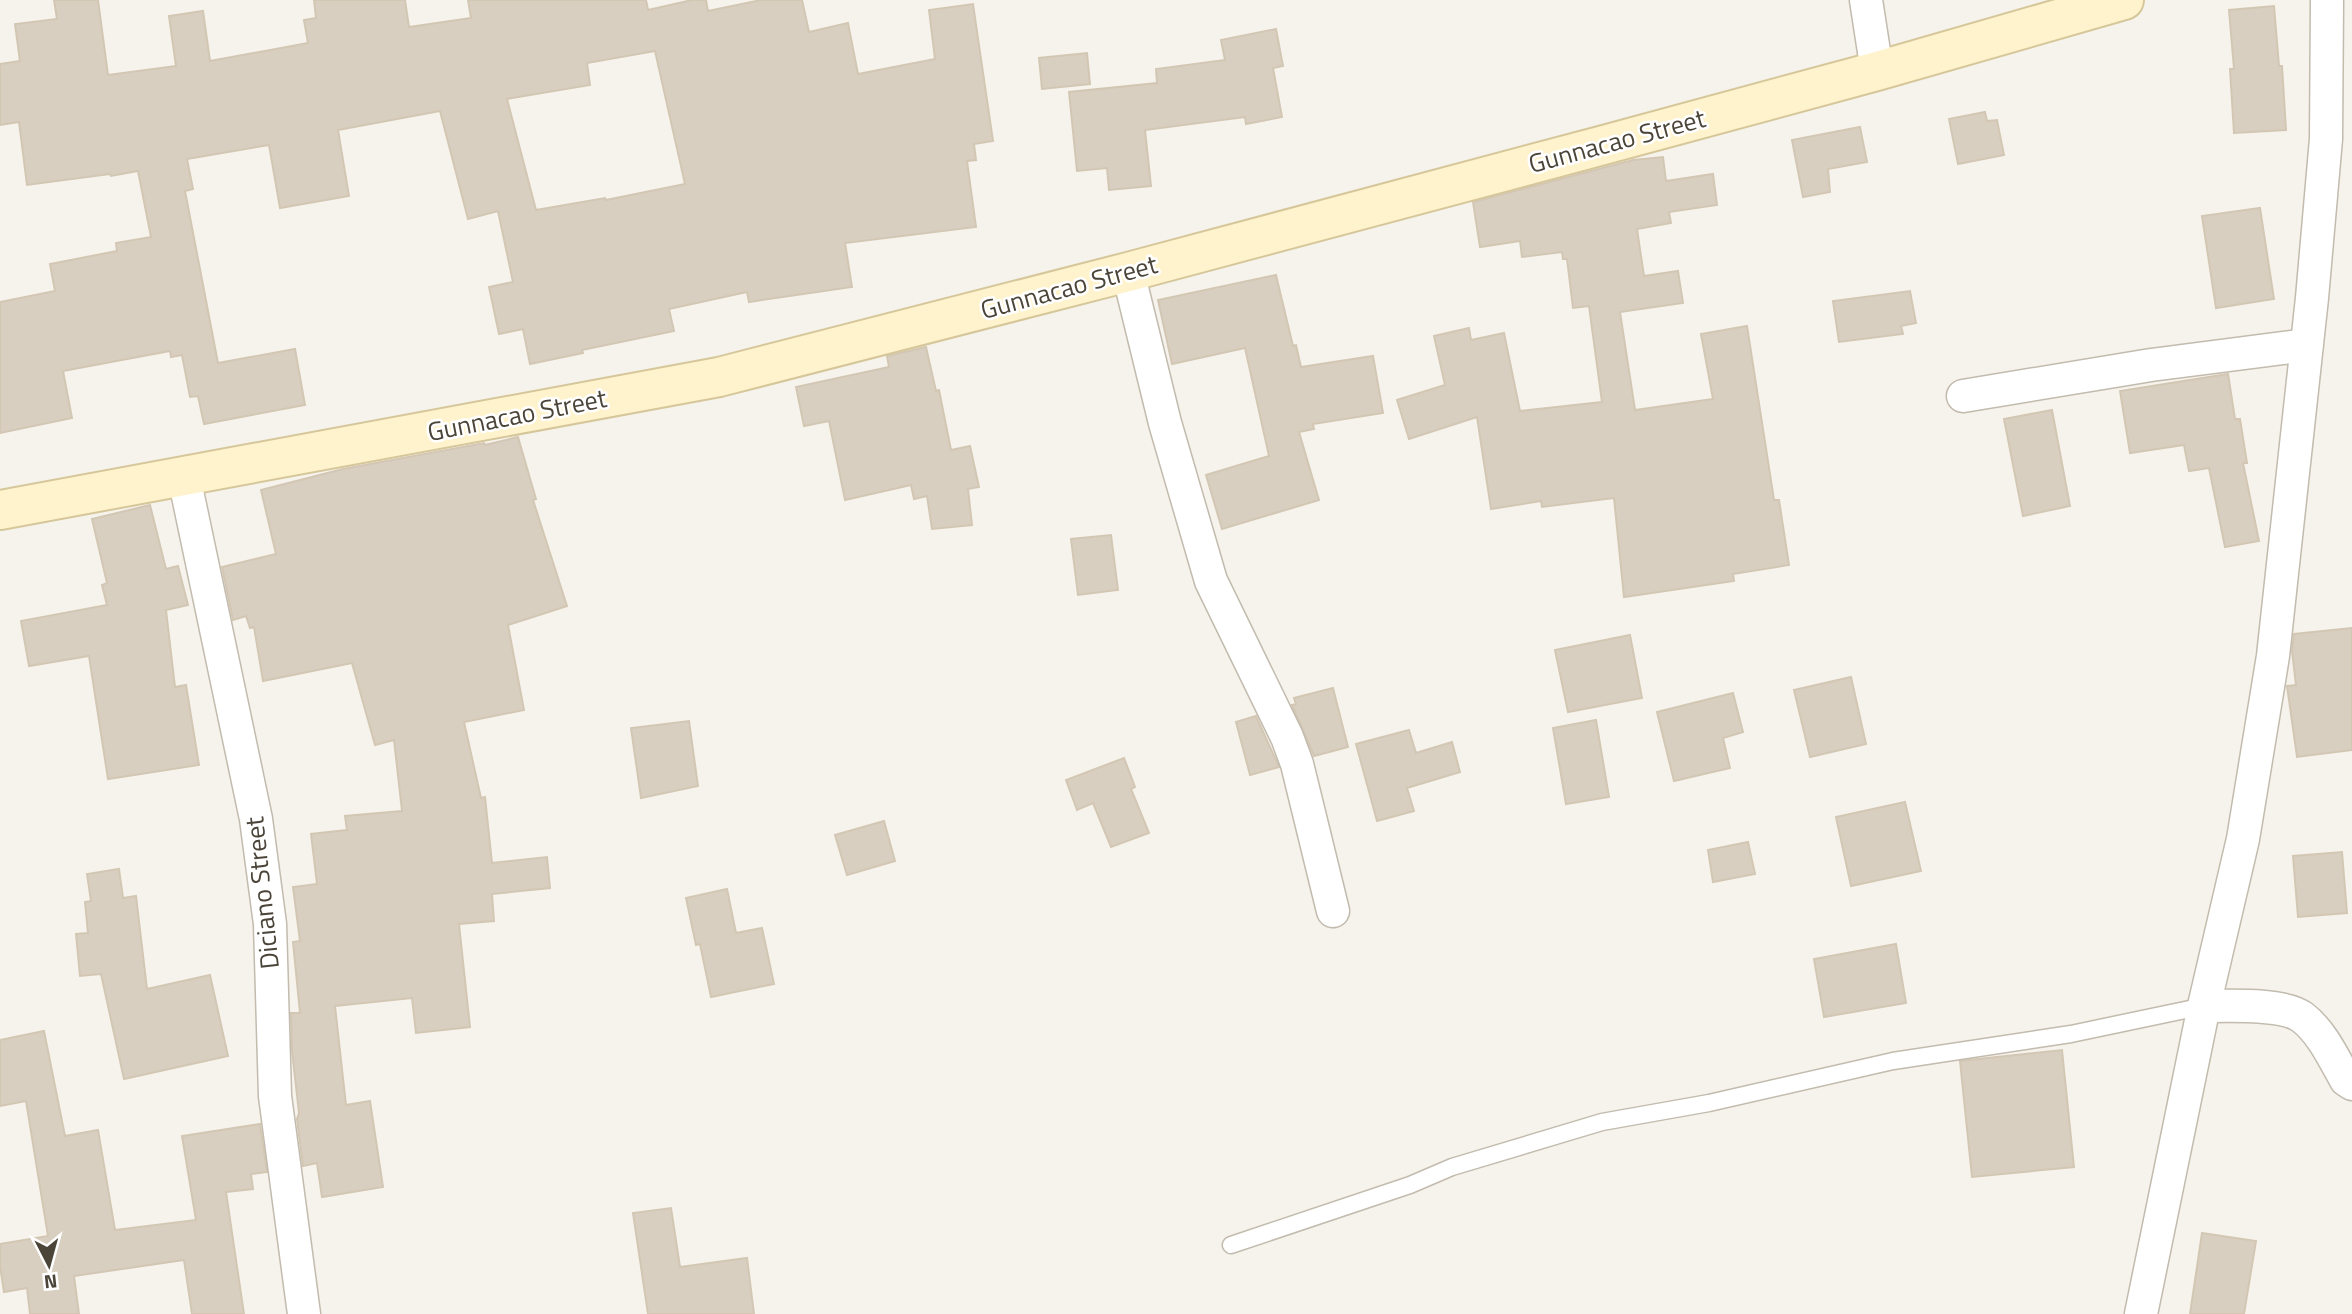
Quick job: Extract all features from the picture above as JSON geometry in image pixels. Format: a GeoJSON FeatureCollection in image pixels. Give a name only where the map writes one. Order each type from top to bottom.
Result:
{"type":"FeatureCollection","features":[{"type":"Feature","properties":{"kind":"street"},"geometry":{"type":"LineString","coordinates":[[1866,0],[1877,71]]}},
{"type":"Feature","properties":{"kind":"street","name":"Gunnacao Street"},"geometry":{"type":"LineString","coordinates":[[0,510],[719,377],[1128,272],[1877,71],[2124,0]]}},
{"type":"Feature","properties":{"kind":"street"},"geometry":{"type":"LineString","coordinates":[[2141,1314],[2204,1006],[2243,839],[2273,656],[2307,345],[2326,139],[2327,0]]}},
{"type":"Feature","properties":{"kind":"street"},"geometry":{"type":"LineString","coordinates":[[1128,272],[1165,423],[1211,581],[1287,737],[1297,764],[1333,911]]}},
{"type":"Feature","properties":{"kind":"street"},"geometry":{"type":"LineString","coordinates":[[1964,396],[2151,365],[2307,345]]}},
{"type":"Feature","properties":{"kind":"street","name":"Diciano Street"},"geometry":{"type":"LineString","coordinates":[[184,477],[256,819],[270,924],[275,1097],[304,1314]]}},
{"type":"Feature","properties":{"kind":"street"},"geometry":{"type":"LineString","coordinates":[[2204,1006],[2269,1007],[2300,1015],[2314,1029],[2346,1080],[2352,1084]]}},
{"type":"Feature","properties":{"kind":"lane"},"geometry":{"type":"LineString","coordinates":[[1231,1245],[1410,1185],[1452,1167],[1602,1122],[1709,1103],[1893,1061],[2071,1034],[2204,1006]]}},
{"type":"Feature","properties":{"kind":"building"},"geometry":{"type":"Polygon","coordinates":[[[54,0],[98,0],[108,75],[176,66],[169,16],[203,11],[210,61],[308,43],[304,20],[316,18],[314,0],[405,0],[409,27],[471,18],[468,0],[646,0],[648,10],[692,0],[706,0],[708,11],[761,0],[802,0],[809,32],[848,23],[858,74],[935,59],[929,10],[973,4],[993,141],[974,144],[976,160],[967,161],[976,227],[845,243],[852,287],[749,302],[747,292],[669,309],[674,331],[530,364],[523,329],[499,334],[489,287],[513,282],[498,211],[468,219],[440,111],[338,130],[349,196],[280,208],[269,145],[187,159],[193,189],[185,191],[218,363],[295,349],[305,405],[204,424],[198,396],[190,397],[182,355],[171,357],[170,351],[63,371],[72,418],[0,433],[0,302],[55,291],[50,264],[117,251],[116,243],[151,237],[138,171],[27,185],[19,122],[0,125],[0,64],[20,61],[15,24],[57,19],[54,0]],[[655,51],[587,63],[590,85],[507,99],[536,210],[605,198],[606,200],[685,184],[655,51]]]}},
{"type":"Feature","properties":{"kind":"building"},"geometry":{"type":"Polygon","coordinates":[[[2274,6],[2279,66],[2282,66],[2286,130],[2234,133],[2230,69],[2234,69],[2229,10],[2274,6]]]}},
{"type":"Feature","properties":{"kind":"building"},"geometry":{"type":"Polygon","coordinates":[[[1276,29],[1283,66],[1273,68],[1282,117],[1246,124],[1245,117],[1145,130],[1151,186],[1109,190],[1107,168],[1077,171],[1069,92],[1157,83],[1156,69],[1225,60],[1221,40],[1276,29]]]}},
{"type":"Feature","properties":{"kind":"building"},"geometry":{"type":"Polygon","coordinates":[[[1087,53],[1090,84],[1042,89],[1039,58],[1087,53]]]}},
{"type":"Feature","properties":{"kind":"building"},"geometry":{"type":"Polygon","coordinates":[[[1985,112],[1987,121],[1997,120],[2004,155],[1958,164],[1949,119],[1985,112]]]}},
{"type":"Feature","properties":{"kind":"building"},"geometry":{"type":"Polygon","coordinates":[[[1860,127],[1867,162],[1828,169],[1830,192],[1803,197],[1792,140],[1860,127]]]}},
{"type":"Feature","properties":{"kind":"building"},"geometry":{"type":"Polygon","coordinates":[[[1663,157],[1666,181],[1713,174],[1717,205],[1669,212],[1671,223],[1637,229],[1644,276],[1678,271],[1683,303],[1620,312],[1635,410],[1713,399],[1701,334],[1747,326],[1774,500],[1779,500],[1789,565],[1733,574],[1734,581],[1624,597],[1614,498],[1542,507],[1541,501],[1491,509],[1477,417],[1409,439],[1397,400],[1445,385],[1434,336],[1469,328],[1471,340],[1504,333],[1520,411],[1602,402],[1589,306],[1573,308],[1567,259],[1563,259],[1562,252],[1522,257],[1520,241],[1480,247],[1473,202],[1633,160],[1663,157]]]}},
{"type":"Feature","properties":{"kind":"building"},"geometry":{"type":"Polygon","coordinates":[[[2260,208],[2274,299],[2216,308],[2202,216],[2260,208]]]}},
{"type":"Feature","properties":{"kind":"building"},"geometry":{"type":"Polygon","coordinates":[[[1276,275],[1293,346],[1296,345],[1301,367],[1373,356],[1383,413],[1313,424],[1314,429],[1299,432],[1319,500],[1222,529],[1206,475],[1269,456],[1245,348],[1172,364],[1158,300],[1276,275]]]}},
{"type":"Feature","properties":{"kind":"building"},"geometry":{"type":"Polygon","coordinates":[[[1910,291],[1916,323],[1901,326],[1903,334],[1839,342],[1833,301],[1910,291]]]}},
{"type":"Feature","properties":{"kind":"building"},"geometry":{"type":"Polygon","coordinates":[[[926,347],[936,391],[939,390],[951,450],[970,446],[979,487],[968,489],[972,525],[932,529],[927,496],[914,499],[911,485],[845,500],[829,421],[804,426],[796,387],[889,367],[887,356],[926,347]]]}},
{"type":"Feature","properties":{"kind":"building"},"geometry":{"type":"Polygon","coordinates":[[[2228,374],[2235,419],[2240,419],[2247,463],[2243,463],[2259,541],[2225,547],[2209,468],[2189,471],[2184,445],[2130,453],[2120,391],[2228,374]]]}},
{"type":"Feature","properties":{"kind":"building"},"geometry":{"type":"Polygon","coordinates":[[[2052,410],[2070,506],[2023,516],[2004,419],[2052,410]]]}},
{"type":"Feature","properties":{"kind":"building"},"geometry":{"type":"Polygon","coordinates":[[[518,437],[536,499],[533,500],[567,606],[508,625],[524,710],[464,722],[481,798],[485,797],[492,863],[547,857],[550,888],[492,894],[494,921],[459,924],[470,1027],[416,1033],[412,998],[335,1006],[346,1105],[370,1101],[383,1187],[322,1197],[317,1163],[303,1166],[297,1119],[299,1113],[291,1013],[300,1013],[293,942],[300,941],[293,887],[317,884],[311,834],[347,830],[345,816],[402,811],[394,740],[375,745],[352,663],[263,681],[254,627],[250,628],[246,616],[233,620],[222,567],[276,554],[261,490],[343,469],[518,437]]]}},
{"type":"Feature","properties":{"kind":"building"},"geometry":{"type":"Polygon","coordinates":[[[150,505],[166,569],[178,566],[188,605],[166,610],[175,687],[186,685],[199,765],[108,779],[89,656],[29,666],[21,621],[107,605],[102,585],[107,583],[92,519],[150,505]]]}},
{"type":"Feature","properties":{"kind":"building"},"geometry":{"type":"Polygon","coordinates":[[[1111,535],[1118,590],[1078,595],[1071,539],[1111,535]]]}},
{"type":"Feature","properties":{"kind":"building"},"geometry":{"type":"Polygon","coordinates":[[[2352,628],[2352,750],[2297,757],[2287,686],[2296,685],[2292,651],[2294,634],[2352,628]]]}},
{"type":"Feature","properties":{"kind":"building"},"geometry":{"type":"Polygon","coordinates":[[[1630,635],[1642,698],[1568,712],[1555,650],[1630,635]]]}},
{"type":"Feature","properties":{"kind":"building"},"geometry":{"type":"Polygon","coordinates":[[[1851,677],[1866,744],[1810,757],[1794,690],[1851,677]]]}},
{"type":"Feature","properties":{"kind":"building"},"geometry":{"type":"Polygon","coordinates":[[[1333,688],[1348,747],[1314,756],[1292,705],[1296,704],[1294,698],[1333,688]]]}},
{"type":"Feature","properties":{"kind":"building"},"geometry":{"type":"Polygon","coordinates":[[[1733,693],[1743,732],[1723,738],[1730,768],[1674,781],[1657,712],[1733,693]]]}},
{"type":"Feature","properties":{"kind":"building"},"geometry":{"type":"Polygon","coordinates":[[[1256,716],[1279,767],[1250,775],[1236,722],[1256,716]]]}},
{"type":"Feature","properties":{"kind":"building"},"geometry":{"type":"Polygon","coordinates":[[[1596,720],[1609,797],[1566,804],[1553,728],[1596,720]]]}},
{"type":"Feature","properties":{"kind":"building"},"geometry":{"type":"Polygon","coordinates":[[[689,721],[698,786],[641,798],[631,728],[689,721]]]}},
{"type":"Feature","properties":{"kind":"building"},"geometry":{"type":"Polygon","coordinates":[[[1409,730],[1416,753],[1452,742],[1460,772],[1407,788],[1414,811],[1377,821],[1356,744],[1409,730]]]}},
{"type":"Feature","properties":{"kind":"building"},"geometry":{"type":"Polygon","coordinates":[[[1124,758],[1135,787],[1131,789],[1149,833],[1111,847],[1093,803],[1077,810],[1066,780],[1124,758]]]}},
{"type":"Feature","properties":{"kind":"building"},"geometry":{"type":"Polygon","coordinates":[[[1905,802],[1921,871],[1851,886],[1836,817],[1905,802]]]}},
{"type":"Feature","properties":{"kind":"building"},"geometry":{"type":"Polygon","coordinates":[[[884,821],[895,861],[847,875],[835,835],[884,821]]]}},
{"type":"Feature","properties":{"kind":"building"},"geometry":{"type":"Polygon","coordinates":[[[1748,842],[1755,874],[1713,882],[1708,850],[1748,842]]]}},
{"type":"Feature","properties":{"kind":"building"},"geometry":{"type":"Polygon","coordinates":[[[2342,852],[2347,913],[2298,917],[2293,856],[2342,852]]]}},
{"type":"Feature","properties":{"kind":"building"},"geometry":{"type":"Polygon","coordinates":[[[119,869],[123,898],[136,896],[147,989],[210,975],[228,1056],[124,1079],[101,974],[80,976],[76,934],[88,933],[85,902],[91,901],[87,874],[119,869]]]}},
{"type":"Feature","properties":{"kind":"building"},"geometry":{"type":"Polygon","coordinates":[[[727,889],[736,933],[762,928],[774,984],[711,997],[700,944],[696,945],[686,898],[727,889]]]}},
{"type":"Feature","properties":{"kind":"building"},"geometry":{"type":"Polygon","coordinates":[[[1896,944],[1906,1003],[1824,1017],[1814,959],[1896,944]]]}},
{"type":"Feature","properties":{"kind":"building"},"geometry":{"type":"Polygon","coordinates":[[[44,1031],[65,1136],[98,1130],[115,1230],[196,1220],[182,1136],[260,1124],[267,1172],[251,1174],[253,1189],[226,1192],[244,1314],[192,1314],[184,1260],[74,1276],[79,1314],[30,1314],[27,1288],[4,1292],[0,1244],[48,1236],[26,1101],[0,1106],[0,1040],[44,1031]]]}},
{"type":"Feature","properties":{"kind":"building"},"geometry":{"type":"Polygon","coordinates":[[[2062,1050],[2074,1167],[1972,1177],[1960,1061],[2062,1050]]]}},
{"type":"Feature","properties":{"kind":"building"},"geometry":{"type":"Polygon","coordinates":[[[671,1208],[680,1267],[747,1258],[754,1314],[648,1314],[633,1213],[671,1208]]]}},
{"type":"Feature","properties":{"kind":"building"},"geometry":{"type":"Polygon","coordinates":[[[2202,1233],[2256,1241],[2244,1314],[2190,1314],[2202,1233]]]}}]}
